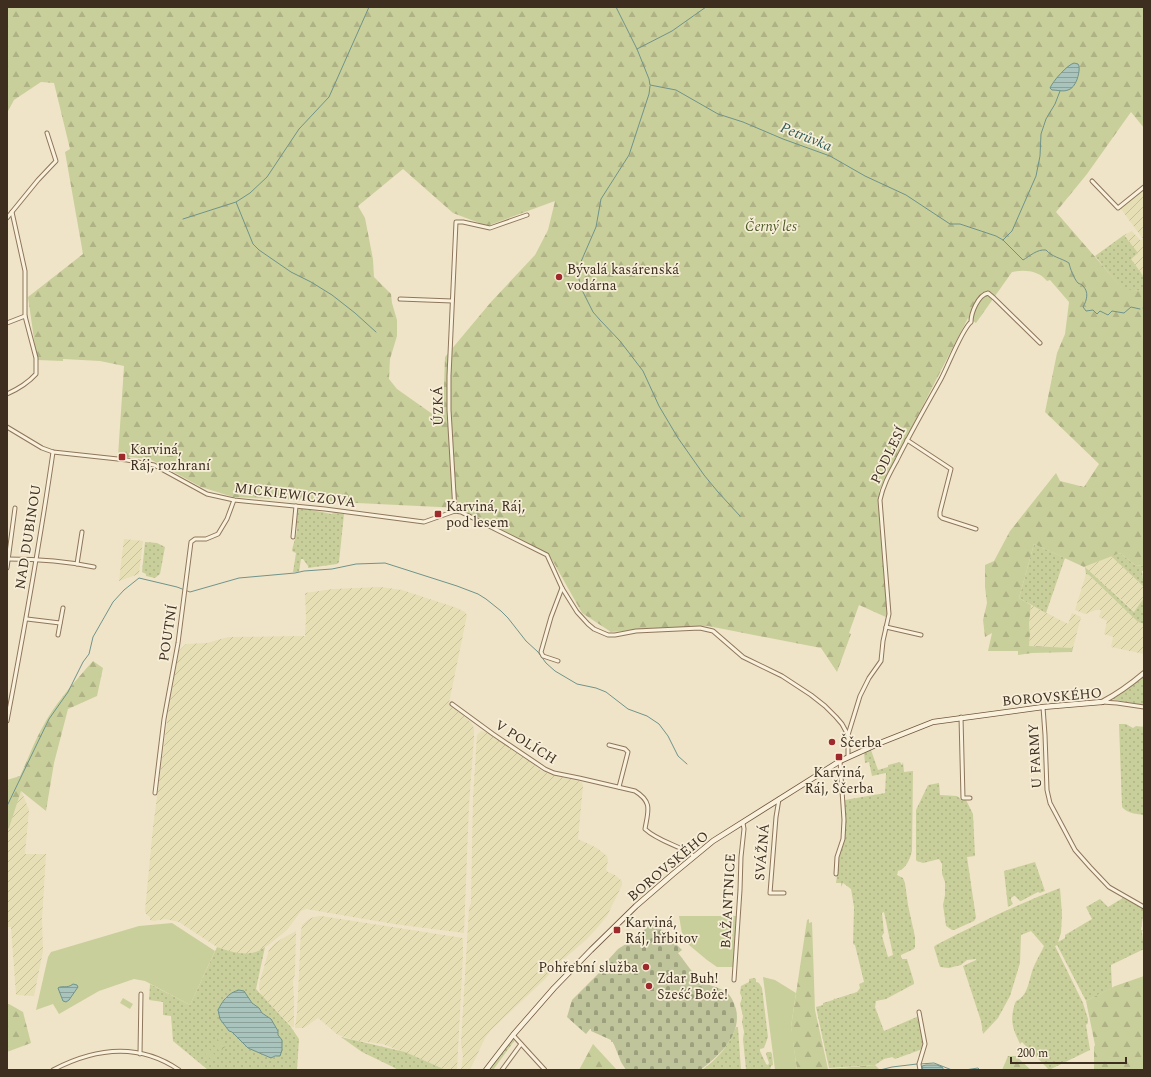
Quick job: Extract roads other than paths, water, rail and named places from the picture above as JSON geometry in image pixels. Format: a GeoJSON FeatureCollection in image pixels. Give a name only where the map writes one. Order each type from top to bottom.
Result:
{"type":"FeatureCollection","features":[{"type":"Feature","properties":{"kind":"main road","name":"BOROVSKÉHO"},"geometry":{"type":"LineString","coordinates":[[486,1070],[513,1035],[554,988],[636,906],[713,841],[840,761],[933,722],[1042,707],[1102,702]]}},
{"type":"Feature","properties":{"kind":"street"},"geometry":{"type":"LineString","coordinates":[[7,218],[38,180],[56,161],[47,133]]}},
{"type":"Feature","properties":{"kind":"street"},"geometry":{"type":"LineString","coordinates":[[1092,181],[1118,208],[1144,187]]}},
{"type":"Feature","properties":{"kind":"street"},"geometry":{"type":"LineString","coordinates":[[7,394],[16,390],[33,378],[36,374],[36,358],[25,316],[25,271],[12,212]]}},
{"type":"Feature","properties":{"kind":"street","name":"ÚZKÁ"},"geometry":{"type":"LineString","coordinates":[[455,511],[449,410],[449,356],[456,222],[463,222],[490,228],[527,215]]}},
{"type":"Feature","properties":{"kind":"street","name":"PODLESÍ"},"geometry":{"type":"LineString","coordinates":[[848,735],[860,696],[869,678],[881,661],[881,651],[889,614],[880,500],[882,490],[907,440],[942,378],[959,340],[969,324],[972,322],[971,316],[984,294],[988,293],[994,298],[1040,343]]}},
{"type":"Feature","properties":{"kind":"street"},"geometry":{"type":"LineString","coordinates":[[400,299],[452,301]]}},
{"type":"Feature","properties":{"kind":"street"},"geometry":{"type":"LineString","coordinates":[[7,323],[25,316]]}},
{"type":"Feature","properties":{"kind":"street","name":"MICKIEWICZOVA"},"geometry":{"type":"LineString","coordinates":[[7,427],[42,448],[53,452],[127,460],[154,465],[207,494],[234,500],[424,522],[455,511]]}},
{"type":"Feature","properties":{"kind":"street"},"geometry":{"type":"LineString","coordinates":[[907,440],[951,469],[940,516],[942,518],[976,529]]}},
{"type":"Feature","properties":{"kind":"street","name":"NAD DUBINOU"},"geometry":{"type":"LineString","coordinates":[[7,721],[26,619],[53,452]]}},
{"type":"Feature","properties":{"kind":"street","name":"POUTNÍ"},"geometry":{"type":"LineString","coordinates":[[155,793],[164,719],[178,643],[191,542],[195,539],[206,539],[218,534],[227,519],[234,500]]}},
{"type":"Feature","properties":{"kind":"street"},"geometry":{"type":"LineString","coordinates":[[292,537],[296,506]]}},
{"type":"Feature","properties":{"kind":"street"},"geometry":{"type":"LineString","coordinates":[[7,568],[15,508]]}},
{"type":"Feature","properties":{"kind":"street"},"geometry":{"type":"LineString","coordinates":[[455,511],[471,517],[547,555],[562,588],[577,612],[594,629],[608,635],[636,631],[700,628],[713,631],[743,657],[782,676],[825,706],[842,724],[848,735],[848,757]]}},
{"type":"Feature","properties":{"kind":"street"},"geometry":{"type":"LineString","coordinates":[[77,564],[82,532]]}},
{"type":"Feature","properties":{"kind":"street"},"geometry":{"type":"LineString","coordinates":[[8,559],[36,559],[94,567]]}},
{"type":"Feature","properties":{"kind":"street"},"geometry":{"type":"LineString","coordinates":[[558,661],[543,656],[541,652],[551,617],[562,588]]}},
{"type":"Feature","properties":{"kind":"street"},"geometry":{"type":"LineString","coordinates":[[58,635],[63,608]]}},
{"type":"Feature","properties":{"kind":"street"},"geometry":{"type":"LineString","coordinates":[[26,619],[60,622]]}},
{"type":"Feature","properties":{"kind":"street"},"geometry":{"type":"LineString","coordinates":[[886,627],[921,635]]}},
{"type":"Feature","properties":{"kind":"street"},"geometry":{"type":"LineString","coordinates":[[1102,702],[1118,691],[1126,688],[1144,673]]}},
{"type":"Feature","properties":{"kind":"street"},"geometry":{"type":"LineString","coordinates":[[1111,697],[1113,702]]}},
{"type":"Feature","properties":{"kind":"street","name":"BOROVSKÉHO"},"geometry":{"type":"LineString","coordinates":[[1102,702],[1113,702],[1144,707]]}},
{"type":"Feature","properties":{"kind":"street","name":"V POLÍCH"},"geometry":{"type":"LineString","coordinates":[[452,704],[545,769],[554,773],[635,791],[645,799],[648,805],[645,829],[652,835],[686,850],[694,856]]}},
{"type":"Feature","properties":{"kind":"street","name":"U FARMY"},"geometry":{"type":"LineString","coordinates":[[1042,707],[1045,735],[1047,790],[1050,803],[1075,850],[1090,867],[1110,887],[1144,907]]}},
{"type":"Feature","properties":{"kind":"street"},"geometry":{"type":"LineString","coordinates":[[961,718],[963,798],[970,798]]}},
{"type":"Feature","properties":{"kind":"street"},"geometry":{"type":"LineString","coordinates":[[609,745],[625,749],[628,752],[619,787]]}},
{"type":"Feature","properties":{"kind":"street"},"geometry":{"type":"LineString","coordinates":[[836,874],[837,857],[843,839],[844,820],[840,761]]}},
{"type":"Feature","properties":{"kind":"street","name":"SVÁŽNÁ"},"geometry":{"type":"LineString","coordinates":[[779,799],[776,817],[770,893],[784,893]]}},
{"type":"Feature","properties":{"kind":"street","name":"BAŽANTNICE"},"geometry":{"type":"LineString","coordinates":[[734,980],[744,829],[743,823]]}},
{"type":"Feature","properties":{"kind":"street"},"geometry":{"type":"LineString","coordinates":[[140,1054],[141,994]]}},
{"type":"Feature","properties":{"kind":"street"},"geometry":{"type":"LineString","coordinates":[[919,1012],[925,1044],[920,1070]]}},
{"type":"Feature","properties":{"kind":"street"},"geometry":{"type":"LineString","coordinates":[[513,1035],[545,1070]]}},
{"type":"Feature","properties":{"kind":"street"},"geometry":{"type":"LineString","coordinates":[[502,1070],[521,1044]]}},
{"type":"Feature","properties":{"kind":"street"},"geometry":{"type":"LineString","coordinates":[[53,1070],[68,1062],[85,1056],[104,1052],[129,1051],[151,1056],[170,1064],[179,1070]]}},
{"type":"Feature","properties":{"kind":"water"},"geometry":{"type":"Polygon","coordinates":[[[1074,63],[1078,64],[1079,69],[1077,80],[1071,89],[1066,91],[1052,90],[1050,88],[1057,78],[1064,70],[1074,63]]]}},
{"type":"Feature","properties":{"kind":"water"},"geometry":{"type":"Polygon","coordinates":[[[73,984],[77,985],[78,987],[69,1000],[66,1002],[63,1001],[58,988],[73,984]]]}},
{"type":"Feature","properties":{"kind":"water"},"geometry":{"type":"Polygon","coordinates":[[[239,990],[244,991],[252,1003],[259,1008],[262,1013],[271,1019],[278,1031],[278,1035],[282,1040],[282,1050],[280,1056],[271,1058],[248,1048],[232,1032],[229,1031],[220,1019],[218,1010],[222,1003],[226,997],[239,990]]]}},
{"type":"Feature","properties":{"kind":"water"},"geometry":{"type":"Polygon","coordinates":[[[937,1065],[942,1067],[944,1070],[923,1070],[922,1066],[937,1065]]]}},
{"type":"Feature","properties":{"kind":"waterway"},"geometry":{"type":"LineString","coordinates":[[369,7],[329,97],[299,129],[267,177],[250,193],[236,202],[253,244],[259,250],[291,272],[332,295],[376,332]]}},
{"type":"Feature","properties":{"kind":"waterway","name":"Petrůvka"},"geometry":{"type":"LineString","coordinates":[[616,7],[637,49],[650,85],[676,90],[718,114],[743,122],[783,139],[830,156],[865,176],[906,195],[950,224],[960,224],[996,236],[1003,240],[1023,260],[1037,252],[1046,250],[1054,256],[1069,263],[1075,279],[1078,283],[1083,285],[1087,293],[1083,307],[1086,311],[1093,310],[1097,314],[1100,311],[1108,315],[1112,311],[1124,313],[1131,307],[1140,309]]}},
{"type":"Feature","properties":{"kind":"waterway"},"geometry":{"type":"LineString","coordinates":[[637,49],[672,31],[706,7]]}},
{"type":"Feature","properties":{"kind":"waterway"},"geometry":{"type":"LineString","coordinates":[[650,86],[649,94],[629,155],[601,199],[596,227],[580,264],[578,275],[583,292],[593,312],[620,341],[643,371],[659,406],[678,438],[704,475],[740,516]]}},
{"type":"Feature","properties":{"kind":"waterway"},"geometry":{"type":"LineString","coordinates":[[1003,240],[1012,231],[1036,176],[1040,156],[1041,134],[1046,119],[1055,104],[1060,91]]}},
{"type":"Feature","properties":{"kind":"waterway"},"geometry":{"type":"LineString","coordinates":[[183,219],[236,202]]}},
{"type":"Feature","properties":{"kind":"waterway"},"geometry":{"type":"LineString","coordinates":[[7,806],[49,719],[68,692],[83,662],[89,654],[93,637],[113,602],[124,590],[139,578],[177,587],[190,592],[239,578],[332,569],[356,564],[385,563],[478,594],[501,611],[526,641],[555,671],[577,684],[606,692],[628,709],[647,716],[659,724],[668,736],[678,756],[687,764]]}},
{"type":"Feature","properties":{"kind":"waterway"},"geometry":{"type":"LineString","coordinates":[[920,1064],[934,1063],[952,1070]]}},
{"type":"Feature","properties":{"kind":"waterway"},"geometry":{"type":"LineString","coordinates":[[880,1070],[917,1064]]}},
{"type":"Feature","properties":{"kind":"waterway"},"geometry":{"type":"LineString","coordinates":[[965,1070],[978,1068],[980,1070]]}},
{"type":"Feature","properties":{"kind":"place","name":"Bývalá kasárenská vodárna"},"geometry":{"type":"Point","coordinates":[559,277]}},
{"type":"Feature","properties":{"kind":"place","name":"Karviná, Ráj, rozhraní"},"geometry":{"type":"Point","coordinates":[122,457]}},
{"type":"Feature","properties":{"kind":"place","name":"Karviná, Ráj, pod lesem"},"geometry":{"type":"Point","coordinates":[438,514]}},
{"type":"Feature","properties":{"kind":"place","name":"Ščerba"},"geometry":{"type":"Point","coordinates":[832,742]}},
{"type":"Feature","properties":{"kind":"place","name":"Karviná, Ráj, Ščerba"},"geometry":{"type":"Point","coordinates":[839,757]}},
{"type":"Feature","properties":{"kind":"place","name":"Karviná, Ráj, hřbitov"},"geometry":{"type":"Point","coordinates":[617,930]}},
{"type":"Feature","properties":{"kind":"place","name":"Pohřební služba"},"geometry":{"type":"Point","coordinates":[646,967]}},
{"type":"Feature","properties":{"kind":"place","name":"Zdar Buh! Sześć Boże!"},"geometry":{"type":"Point","coordinates":[649,986]}},
{"type":"Feature","properties":{"kind":"park label","name":"Černý les"},"geometry":{"type":"Point","coordinates":[771,226]}}]}
